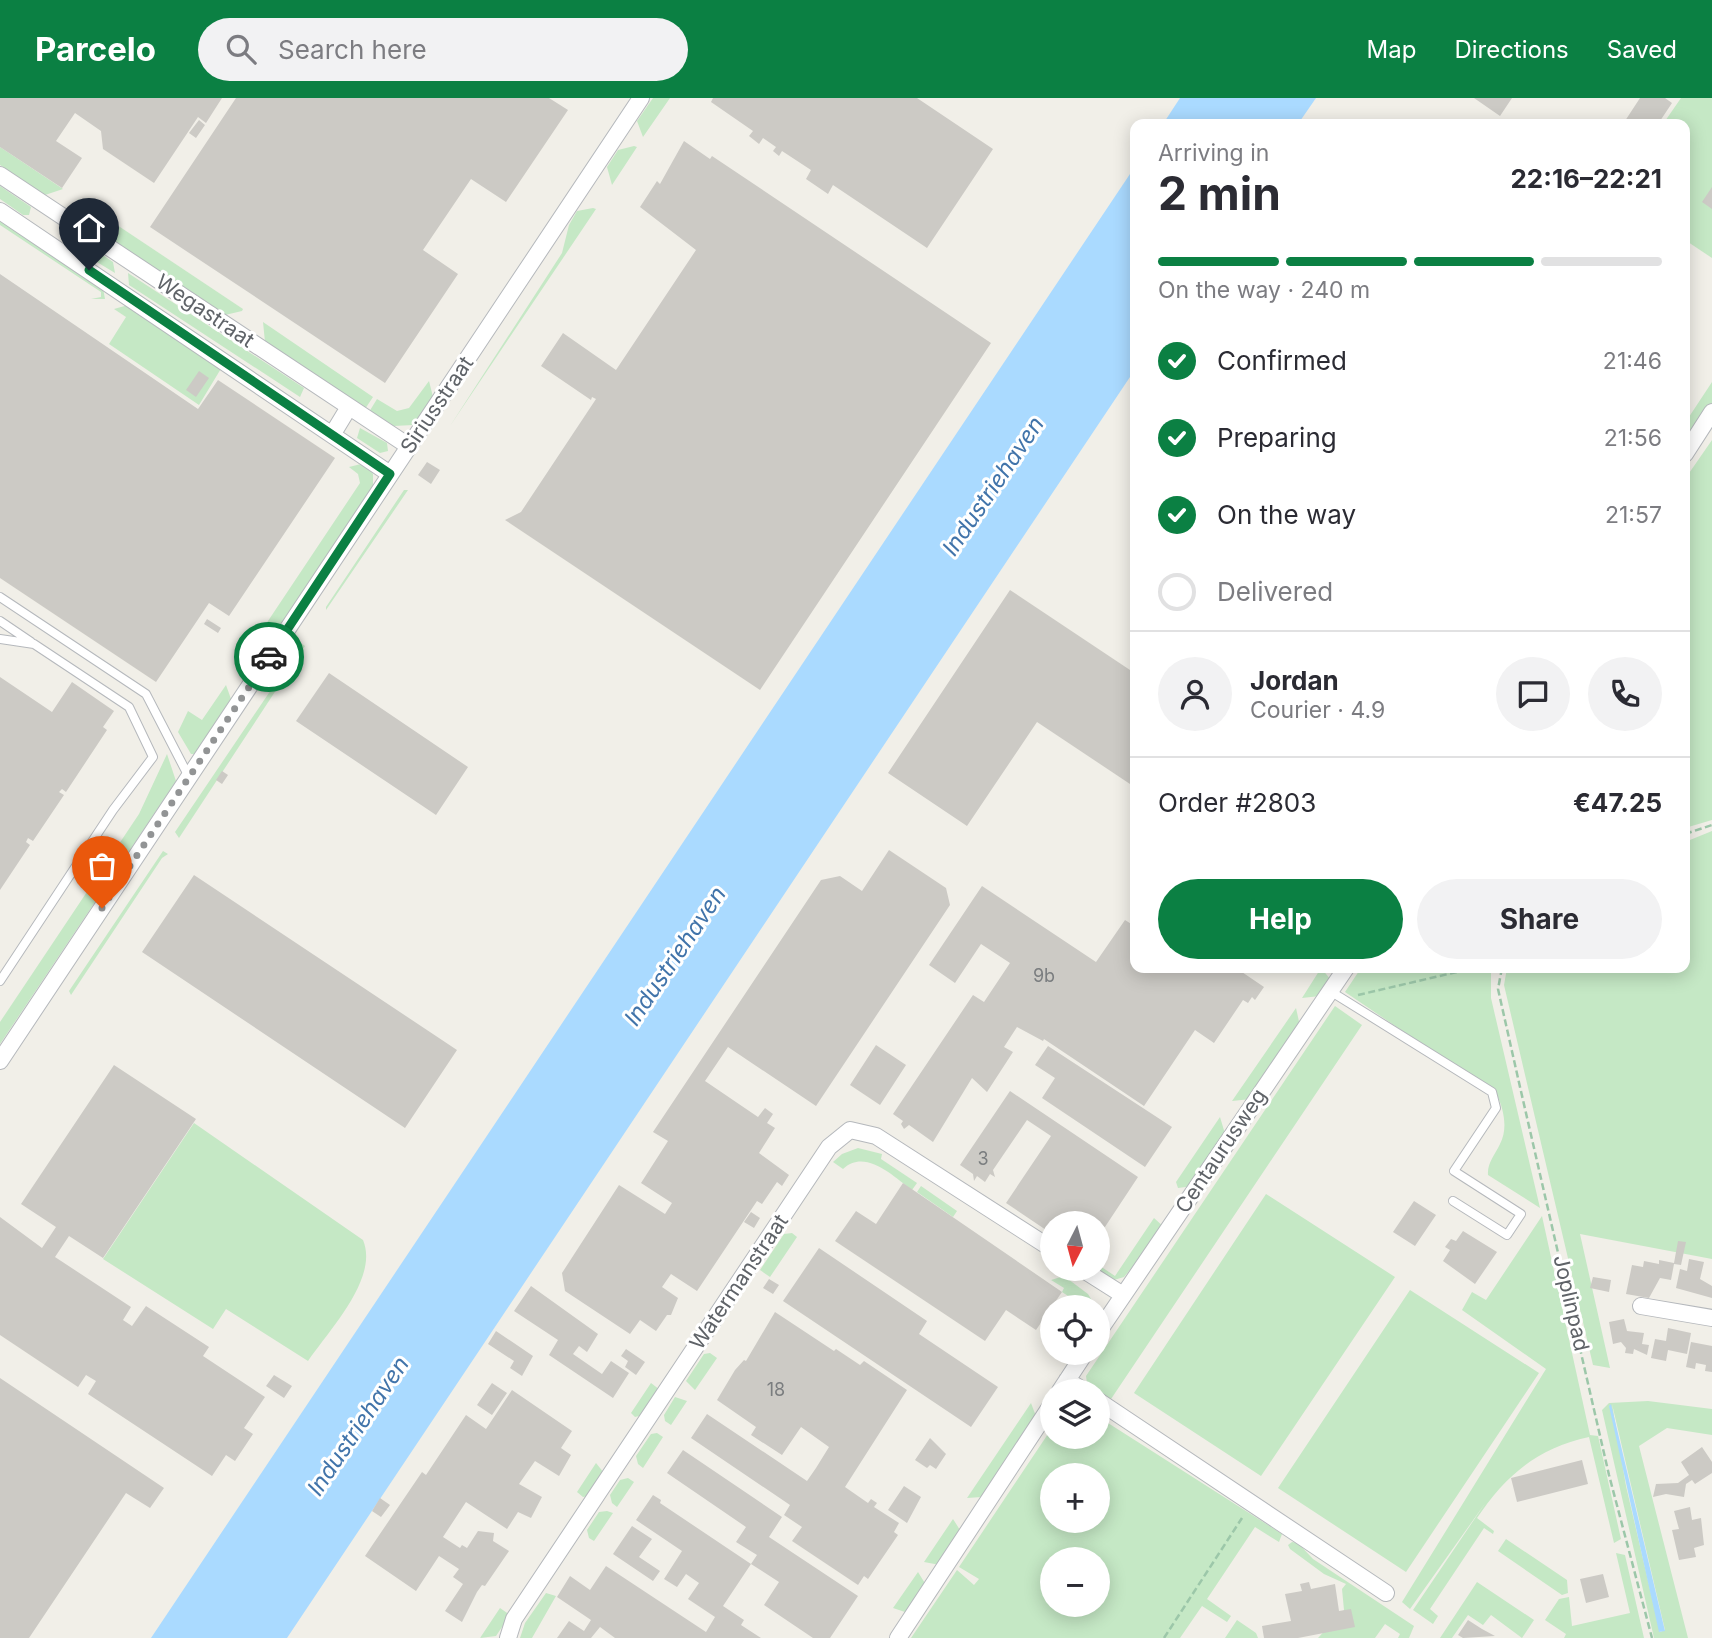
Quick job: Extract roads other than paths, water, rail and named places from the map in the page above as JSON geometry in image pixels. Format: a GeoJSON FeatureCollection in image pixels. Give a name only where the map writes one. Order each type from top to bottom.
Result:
{"type":"FeatureCollection","features":[{"type":"Feature","properties":{"kind":"street","name":"Siriusstraat"},"geometry":{"type":"LineString","coordinates":[[0,1061],[641,98]]}},
{"type":"Feature","properties":{"kind":"street","name":"Wegastraat"},"geometry":{"type":"LineString","coordinates":[[0,175],[410,447]]}},
{"type":"Feature","properties":{"kind":"street","name":"Wegastraat"},"geometry":{"type":"LineString","coordinates":[[0,211],[390,474]]}},
{"type":"Feature","properties":{"kind":"street"},"geometry":{"type":"LineString","coordinates":[[332,435],[349,407]]}},
{"type":"Feature","properties":{"kind":"street"},"geometry":{"type":"LineString","coordinates":[[1690,446],[1712,412]]}},
{"type":"Feature","properties":{"kind":"street","name":"Centaurusweg"},"geometry":{"type":"LineString","coordinates":[[1110,1314],[1336,995],[1344,973]]}},
{"type":"Feature","properties":{"kind":"street","name":"Watermanstraat"},"geometry":{"type":"LineString","coordinates":[[508,1638],[514,1619],[829,1147],[850,1130],[876,1136],[1040,1241]]}},
{"type":"Feature","properties":{"kind":"street"},"geometry":{"type":"LineString","coordinates":[[1101,1281],[1123,1295]]}},
{"type":"Feature","properties":{"kind":"street"},"geometry":{"type":"LineString","coordinates":[[1641,1306],[1712,1318]]}},
{"type":"Feature","properties":{"kind":"street"},"geometry":{"type":"LineString","coordinates":[[1110,1409],[1386,1593]]}},
{"type":"Feature","properties":{"kind":"street"},"geometry":{"type":"LineString","coordinates":[[898,1638],[1040,1422]]}},
{"type":"Feature","properties":{"kind":"lane"},"geometry":{"type":"LineString","coordinates":[[0,597],[146,694],[189,778]]}},
{"type":"Feature","properties":{"kind":"lane"},"geometry":{"type":"LineString","coordinates":[[0,621],[129,707],[153,757],[113,810],[0,981]]}},
{"type":"Feature","properties":{"kind":"lane"},"geometry":{"type":"LineString","coordinates":[[0,639],[34,644]]}},
{"type":"Feature","properties":{"kind":"lane"},"geometry":{"type":"LineString","coordinates":[[1336,995],[1492,1092],[1496,1108],[1454,1171],[1521,1214],[1507,1235],[1453,1201]]}},
{"type":"Feature","properties":{"kind":"water"},"geometry":{"type":"Polygon","coordinates":[[[1180,98],[1316,98],[1301,119],[1166,119],[1180,98]]]}},
{"type":"Feature","properties":{"kind":"water","name":"Industriehaven"},"geometry":{"type":"Polygon","coordinates":[[[1130,174],[1130,377],[287,1638],[151,1638],[1130,174]]]}},
{"type":"Feature","properties":{"kind":"water"},"geometry":{"type":"Polygon","coordinates":[[[1611,1404],[1665,1631],[1659,1632],[1609,1406],[1611,1404]]]}}]}
